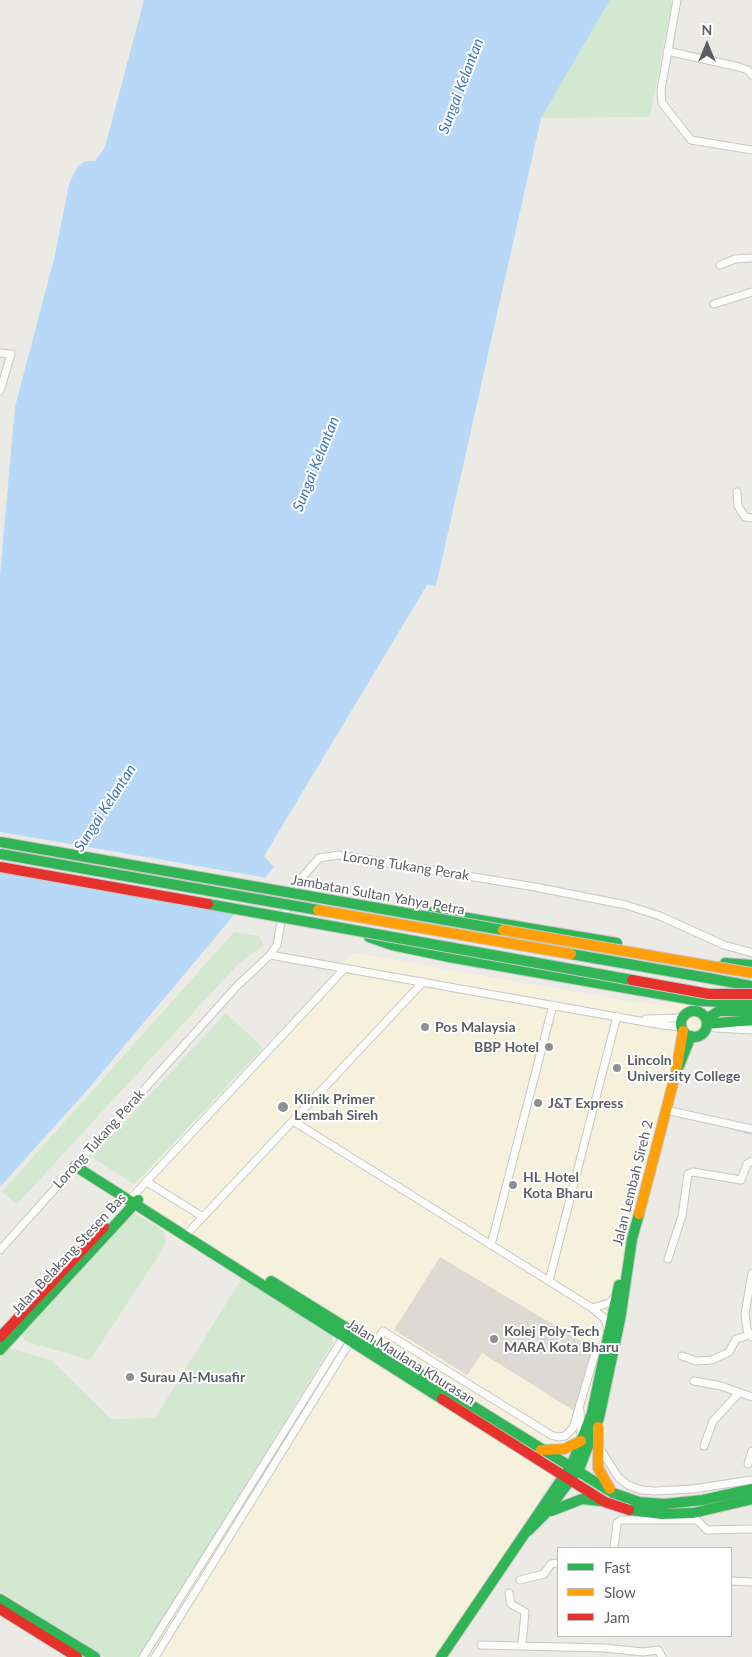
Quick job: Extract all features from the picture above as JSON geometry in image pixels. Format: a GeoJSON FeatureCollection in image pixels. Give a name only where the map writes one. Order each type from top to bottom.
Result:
{"type":"FeatureCollection","features":[{"type":"Feature","properties":{"kind":"main road","name":"Jambatan Sultan Yahya Petra"},"geometry":{"type":"LineString","coordinates":[[0,842],[752,973]]}},
{"type":"Feature","properties":{"kind":"main road","name":"Jambatan Sultan Yahya Petra"},"geometry":{"type":"LineString","coordinates":[[0,854],[708,978]]}},
{"type":"Feature","properties":{"kind":"main road"},"geometry":{"type":"LineString","coordinates":[[0,867],[709,994],[752,994]]}},
{"type":"Feature","properties":{"kind":"main road"},"geometry":{"type":"LineString","coordinates":[[357,905],[458,915],[732,964],[752,965]]}},
{"type":"Feature","properties":{"kind":"main road"},"geometry":{"type":"LineString","coordinates":[[353,931],[392,945],[449,956],[700,1001],[752,1003]]}},
{"type":"Feature","properties":{"kind":"main road"},"geometry":{"type":"LineString","coordinates":[[708,978],[752,979]]}},
{"type":"Feature","properties":{"kind":"main road"},"geometry":{"type":"LineString","coordinates":[[708,978],[752,986]]}},
{"type":"Feature","properties":{"kind":"main road"},"geometry":{"type":"LineString","coordinates":[[709,1023],[700,1012],[692,1011],[684,1028],[702,1034],[719,1011],[752,1011]]}},
{"type":"Feature","properties":{"kind":"main road"},"geometry":{"type":"LineString","coordinates":[[709,1023],[721,1020],[752,1020]]}},
{"type":"Feature","properties":{"kind":"main road","name":"Jalan Lembah Sireh 2"},"geometry":{"type":"LineString","coordinates":[[599,1418],[629,1271],[628,1260],[676,1072],[686,1053],[684,1028]]}},
{"type":"Feature","properties":{"kind":"main road"},"geometry":{"type":"LineString","coordinates":[[77,1164],[188,1234]]}},
{"type":"Feature","properties":{"kind":"main road","name":"Jalan Belakang Stesen Bas"},"geometry":{"type":"LineString","coordinates":[[0,1337],[134,1200]]}},
{"type":"Feature","properties":{"kind":"main road","name":"Jalan Belakang Stesen Bas"},"geometry":{"type":"LineString","coordinates":[[0,1350],[134,1200]]}},
{"type":"Feature","properties":{"kind":"main road","name":"Jalan Maulana Khurasan"},"geometry":{"type":"LineString","coordinates":[[188,1234],[348,1338],[544,1461],[571,1474],[639,1502],[664,1504],[703,1500],[752,1489]]}},
{"type":"Feature","properties":{"kind":"main road","name":"Jalan Maulana Khurasan"},"geometry":{"type":"LineString","coordinates":[[188,1234],[374,1346],[541,1450],[605,1502],[626,1510],[662,1514],[693,1513],[752,1499]]}},
{"type":"Feature","properties":{"kind":"main road"},"geometry":{"type":"LineString","coordinates":[[442,1657],[528,1531],[537,1514],[550,1496],[571,1474],[592,1413],[622,1270],[628,1260]]}},
{"type":"Feature","properties":{"kind":"main road"},"geometry":{"type":"LineString","coordinates":[[599,1418],[598,1468],[602,1478],[614,1493]]}},
{"type":"Feature","properties":{"kind":"main road"},"geometry":{"type":"LineString","coordinates":[[528,1531],[545,1514],[571,1474],[599,1418]]}},
{"type":"Feature","properties":{"kind":"main road"},"geometry":{"type":"LineString","coordinates":[[541,1450],[564,1449],[582,1441]]}},
{"type":"Feature","properties":{"kind":"main road"},"geometry":{"type":"LineString","coordinates":[[544,1461],[554,1480],[550,1496]]}},
{"type":"Feature","properties":{"kind":"main road"},"geometry":{"type":"LineString","coordinates":[[545,1514],[573,1501],[592,1499],[605,1502]]}},
{"type":"Feature","properties":{"kind":"main road"},"geometry":{"type":"LineString","coordinates":[[0,1598],[95,1657]]}},
{"type":"Feature","properties":{"kind":"main road"},"geometry":{"type":"LineString","coordinates":[[0,1609],[77,1657]]}},
{"type":"Feature","properties":{"kind":"street"},"geometry":{"type":"LineString","coordinates":[[677,0],[660,97],[662,103],[687,136],[699,142],[752,150]]}},
{"type":"Feature","properties":{"kind":"street"},"geometry":{"type":"LineString","coordinates":[[667,52],[739,67],[748,70],[752,75]]}},
{"type":"Feature","properties":{"kind":"street"},"geometry":{"type":"LineString","coordinates":[[720,265],[735,259],[752,258]]}},
{"type":"Feature","properties":{"kind":"street"},"geometry":{"type":"LineString","coordinates":[[714,304],[752,292]]}},
{"type":"Feature","properties":{"kind":"street"},"geometry":{"type":"LineString","coordinates":[[0,353],[11,354],[0,391]]}},
{"type":"Feature","properties":{"kind":"street"},"geometry":{"type":"LineString","coordinates":[[737,492],[738,506],[745,517],[752,518]]}},
{"type":"Feature","properties":{"kind":"street","name":"Lorong Tukang Perak"},"geometry":{"type":"LineString","coordinates":[[0,1250],[237,986],[270,955],[277,945],[281,922],[300,880],[319,858],[339,855],[535,887],[626,905],[660,916],[724,945],[752,953]]}},
{"type":"Feature","properties":{"kind":"street"},"geometry":{"type":"LineString","coordinates":[[270,955],[684,1028]]}},
{"type":"Feature","properties":{"kind":"street"},"geometry":{"type":"LineString","coordinates":[[134,1200],[141,1188],[345,968]]}},
{"type":"Feature","properties":{"kind":"street"},"geometry":{"type":"LineString","coordinates":[[188,1234],[423,982]]}},
{"type":"Feature","properties":{"kind":"street"},"geometry":{"type":"LineString","coordinates":[[491,1245],[553,1005]]}},
{"type":"Feature","properties":{"kind":"street"},"geometry":{"type":"LineString","coordinates":[[548,1281],[617,1016]]}},
{"type":"Feature","properties":{"kind":"street"},"geometry":{"type":"LineString","coordinates":[[709,1023],[752,1030]]}},
{"type":"Feature","properties":{"kind":"street"},"geometry":{"type":"LineString","coordinates":[[666,1110],[752,1129]]}},
{"type":"Feature","properties":{"kind":"street"},"geometry":{"type":"LineString","coordinates":[[293,1121],[592,1308],[605,1319],[609,1336]]}},
{"type":"Feature","properties":{"kind":"street"},"geometry":{"type":"LineString","coordinates":[[668,1259],[682,1216],[688,1174],[693,1172],[741,1180],[748,1164],[752,1161]]}},
{"type":"Feature","properties":{"kind":"street"},"geometry":{"type":"LineString","coordinates":[[147,1182],[203,1217]]}},
{"type":"Feature","properties":{"kind":"street"},"geometry":{"type":"LineString","coordinates":[[682,1356],[696,1360],[712,1360],[729,1352],[736,1338],[751,1336],[745,1314],[752,1273]]}},
{"type":"Feature","properties":{"kind":"street"},"geometry":{"type":"LineString","coordinates":[[592,1308],[609,1303],[618,1294]]}},
{"type":"Feature","properties":{"kind":"street"},"geometry":{"type":"LineString","coordinates":[[374,1346],[383,1331],[551,1435],[558,1437],[570,1433],[597,1347],[606,1351]]}},
{"type":"Feature","properties":{"kind":"street"},"geometry":{"type":"LineString","coordinates":[[143,1657],[348,1338]]}},
{"type":"Feature","properties":{"kind":"street"},"geometry":{"type":"LineString","coordinates":[[155,1657],[348,1338]]}},
{"type":"Feature","properties":{"kind":"street"},"geometry":{"type":"LineString","coordinates":[[694,1381],[721,1386],[739,1394],[752,1397]]}},
{"type":"Feature","properties":{"kind":"street"},"geometry":{"type":"LineString","coordinates":[[704,1446],[713,1422],[739,1394]]}},
{"type":"Feature","properties":{"kind":"street"},"geometry":{"type":"LineString","coordinates":[[580,1404],[582,1441]]}},
{"type":"Feature","properties":{"kind":"street"},"geometry":{"type":"LineString","coordinates":[[598,1445],[611,1467],[628,1485],[641,1490],[672,1491],[752,1480]]}},
{"type":"Feature","properties":{"kind":"street"},"geometry":{"type":"LineString","coordinates":[[748,1464],[752,1451]]}},
{"type":"Feature","properties":{"kind":"street"},"geometry":{"type":"LineString","coordinates":[[614,1547],[617,1522],[621,1520],[697,1520],[707,1530],[752,1529]]}},
{"type":"Feature","properties":{"kind":"street"},"geometry":{"type":"LineString","coordinates":[[520,1580],[544,1574],[551,1564],[557,1563]]}},
{"type":"Feature","properties":{"kind":"street"},"geometry":{"type":"LineString","coordinates":[[732,1581],[752,1582]]}},
{"type":"Feature","properties":{"kind":"street"},"geometry":{"type":"LineString","coordinates":[[510,1593],[511,1604],[525,1612],[522,1645]]}},
{"type":"Feature","properties":{"kind":"street"},"geometry":{"type":"LineString","coordinates":[[481,1645],[604,1648],[643,1652],[658,1650],[662,1657]]}},
{"type":"Feature","properties":{"kind":"shaded area"},"geometry":{"type":"Polygon","coordinates":[[[353,953],[629,1001],[662,1005],[688,1003],[716,1006],[713,1026],[709,1036],[694,1046],[689,1053],[578,1434],[448,1657],[139,1657],[333,1343],[332,1334],[118,1203],[353,953]]]}},
{"type":"Feature","properties":{"kind":"shaded area","name":"Kolej Poly-Tech MARA Kota Bharu"},"geometry":{"type":"Polygon","coordinates":[[[440,1257],[594,1349],[576,1412],[482,1353],[467,1375],[394,1330],[440,1257]]]}},
{"type":"Feature","properties":{"kind":"green space"},"geometry":{"type":"Polygon","coordinates":[[[610,0],[672,0],[650,117],[541,118],[610,0]]]}},
{"type":"Feature","properties":{"kind":"green space"},"geometry":{"type":"Polygon","coordinates":[[[234,932],[259,936],[264,945],[238,964],[17,1204],[2,1192],[234,932]]]}},
{"type":"Feature","properties":{"kind":"green space"},"geometry":{"type":"Polygon","coordinates":[[[226,1013],[263,1048],[137,1182],[132,1183],[92,1157],[226,1013]]]}},
{"type":"Feature","properties":{"kind":"green space"},"geometry":{"type":"Polygon","coordinates":[[[133,1212],[164,1231],[166,1244],[90,1360],[25,1341],[22,1335],[133,1212]]]}},
{"type":"Feature","properties":{"kind":"green space"},"geometry":{"type":"Polygon","coordinates":[[[242,1278],[332,1334],[333,1343],[139,1657],[105,1657],[0,1591],[0,1358],[9,1348],[51,1360],[111,1419],[155,1418],[242,1278]]]}},
{"type":"Feature","properties":{"kind":"water","name":"Sungai Kelantan"},"geometry":{"type":"Polygon","coordinates":[[[144,0],[610,0],[541,118],[436,586],[427,585],[264,856],[274,867],[89,1088],[0,1187],[0,575],[15,407],[54,259],[69,184],[78,166],[86,161],[95,161],[105,147],[144,0]]]}},
{"type":"Feature","properties":{"kind":"pier"},"geometry":{"type":"Polygon","coordinates":[[[0,832],[268,878],[238,914],[0,870],[0,832]]]}},
{"type":"Feature","properties":{"kind":"waterway"},"geometry":{"type":"LineString","coordinates":[[734,1129],[752,1134]]}},
{"type":"Feature","properties":{"kind":"traffic: fast"},"geometry":{"type":"LineString","coordinates":[[0,842],[503,930]]}},
{"type":"Feature","properties":{"kind":"traffic: fast"},"geometry":{"type":"LineString","coordinates":[[0,854],[318,910]]}},
{"type":"Feature","properties":{"kind":"traffic: fast"},"geometry":{"type":"LineString","coordinates":[[208,904],[632,980]]}},
{"type":"Feature","properties":{"kind":"traffic: fast"},"geometry":{"type":"LineString","coordinates":[[432,912],[617,943]]}},
{"type":"Feature","properties":{"kind":"traffic: fast"},"geometry":{"type":"LineString","coordinates":[[369,937],[392,945],[449,957],[700,1001],[752,1003]]}},
{"type":"Feature","properties":{"kind":"traffic: fast"},"geometry":{"type":"LineString","coordinates":[[571,954],[708,978]]}},
{"type":"Feature","properties":{"kind":"traffic: fast"},"geometry":{"type":"LineString","coordinates":[[725,963],[752,965]]}},
{"type":"Feature","properties":{"kind":"traffic: fast"},"geometry":{"type":"LineString","coordinates":[[708,978],[752,986]]}},
{"type":"Feature","properties":{"kind":"traffic: fast"},"geometry":{"type":"LineString","coordinates":[[694,1011],[703,1015],[707,1024],[703,1033],[694,1037],[685,1033],[681,1024],[685,1015],[694,1011]]}},
{"type":"Feature","properties":{"kind":"traffic: fast"},"geometry":{"type":"LineString","coordinates":[[706,1019],[719,1011],[752,1011]]}},
{"type":"Feature","properties":{"kind":"traffic: fast"},"geometry":{"type":"LineString","coordinates":[[707,1024],[752,1020]]}},
{"type":"Feature","properties":{"kind":"traffic: fast"},"geometry":{"type":"LineString","coordinates":[[679,1066],[691,1036]]}},
{"type":"Feature","properties":{"kind":"traffic: fast"},"geometry":{"type":"LineString","coordinates":[[75,1166],[442,1399]]}},
{"type":"Feature","properties":{"kind":"traffic: fast"},"geometry":{"type":"LineString","coordinates":[[0,1350],[138,1200]]}},
{"type":"Feature","properties":{"kind":"traffic: fast"},"geometry":{"type":"LineString","coordinates":[[528,1531],[545,1514],[580,1467],[599,1418],[620,1320],[632,1239],[639,1214]]}},
{"type":"Feature","properties":{"kind":"traffic: fast"},"geometry":{"type":"LineString","coordinates":[[271,1281],[613,1493],[639,1502],[664,1504],[703,1500],[752,1489]]}},
{"type":"Feature","properties":{"kind":"traffic: fast"},"geometry":{"type":"LineString","coordinates":[[441,1657],[572,1464],[592,1413],[619,1285]]}},
{"type":"Feature","properties":{"kind":"traffic: fast"},"geometry":{"type":"LineString","coordinates":[[551,1511],[582,1499],[601,1501]]}},
{"type":"Feature","properties":{"kind":"traffic: fast"},"geometry":{"type":"LineString","coordinates":[[629,1510],[662,1514],[693,1513],[752,1499]]}},
{"type":"Feature","properties":{"kind":"traffic: fast"},"geometry":{"type":"LineString","coordinates":[[0,1599],[95,1657]]}},
{"type":"Feature","properties":{"kind":"traffic: slow"},"geometry":{"type":"LineString","coordinates":[[318,910],[571,954]]}},
{"type":"Feature","properties":{"kind":"traffic: slow"},"geometry":{"type":"LineString","coordinates":[[503,930],[752,973]]}},
{"type":"Feature","properties":{"kind":"traffic: slow"},"geometry":{"type":"LineString","coordinates":[[639,1214],[676,1072],[683,1031]]}},
{"type":"Feature","properties":{"kind":"traffic: slow"},"geometry":{"type":"LineString","coordinates":[[598,1427],[598,1468],[610,1489]]}},
{"type":"Feature","properties":{"kind":"traffic: slow"},"geometry":{"type":"LineString","coordinates":[[541,1450],[564,1449],[581,1441]]}},
{"type":"Feature","properties":{"kind":"traffic: jam"},"geometry":{"type":"LineString","coordinates":[[0,867],[208,904]]}},
{"type":"Feature","properties":{"kind":"traffic: jam"},"geometry":{"type":"LineString","coordinates":[[632,980],[709,994],[752,994]]}},
{"type":"Feature","properties":{"kind":"traffic: jam"},"geometry":{"type":"LineString","coordinates":[[0,1337],[104,1227]]}},
{"type":"Feature","properties":{"kind":"traffic: jam"},"geometry":{"type":"LineString","coordinates":[[442,1399],[605,1502],[629,1510]]}},
{"type":"Feature","properties":{"kind":"traffic: jam"},"geometry":{"type":"LineString","coordinates":[[0,1609],[77,1657]]}},
{"type":"Feature","properties":{"kind":"place","name":"Pos Malaysia"},"geometry":{"type":"Point","coordinates":[425,1027]}},
{"type":"Feature","properties":{"kind":"place","name":"BBP Hotel"},"geometry":{"type":"Point","coordinates":[549,1047]}},
{"type":"Feature","properties":{"kind":"place","name":"Lincoln University College"},"geometry":{"type":"Point","coordinates":[617,1068]}},
{"type":"Feature","properties":{"kind":"place","name":"J&T Express"},"geometry":{"type":"Point","coordinates":[538,1103]}},
{"type":"Feature","properties":{"kind":"place","name":"Klinik Primer Lembah Sireh"},"geometry":{"type":"Point","coordinates":[283,1107]}},
{"type":"Feature","properties":{"kind":"place","name":"HL Hotel Kota Bharu"},"geometry":{"type":"Point","coordinates":[513,1185]}},
{"type":"Feature","properties":{"kind":"place","name":"Kolej Poly-Tech MARA Kota Bharu"},"geometry":{"type":"Point","coordinates":[494,1339]}},
{"type":"Feature","properties":{"kind":"place","name":"Surau Al-Musafir"},"geometry":{"type":"Point","coordinates":[130,1377]}}]}
